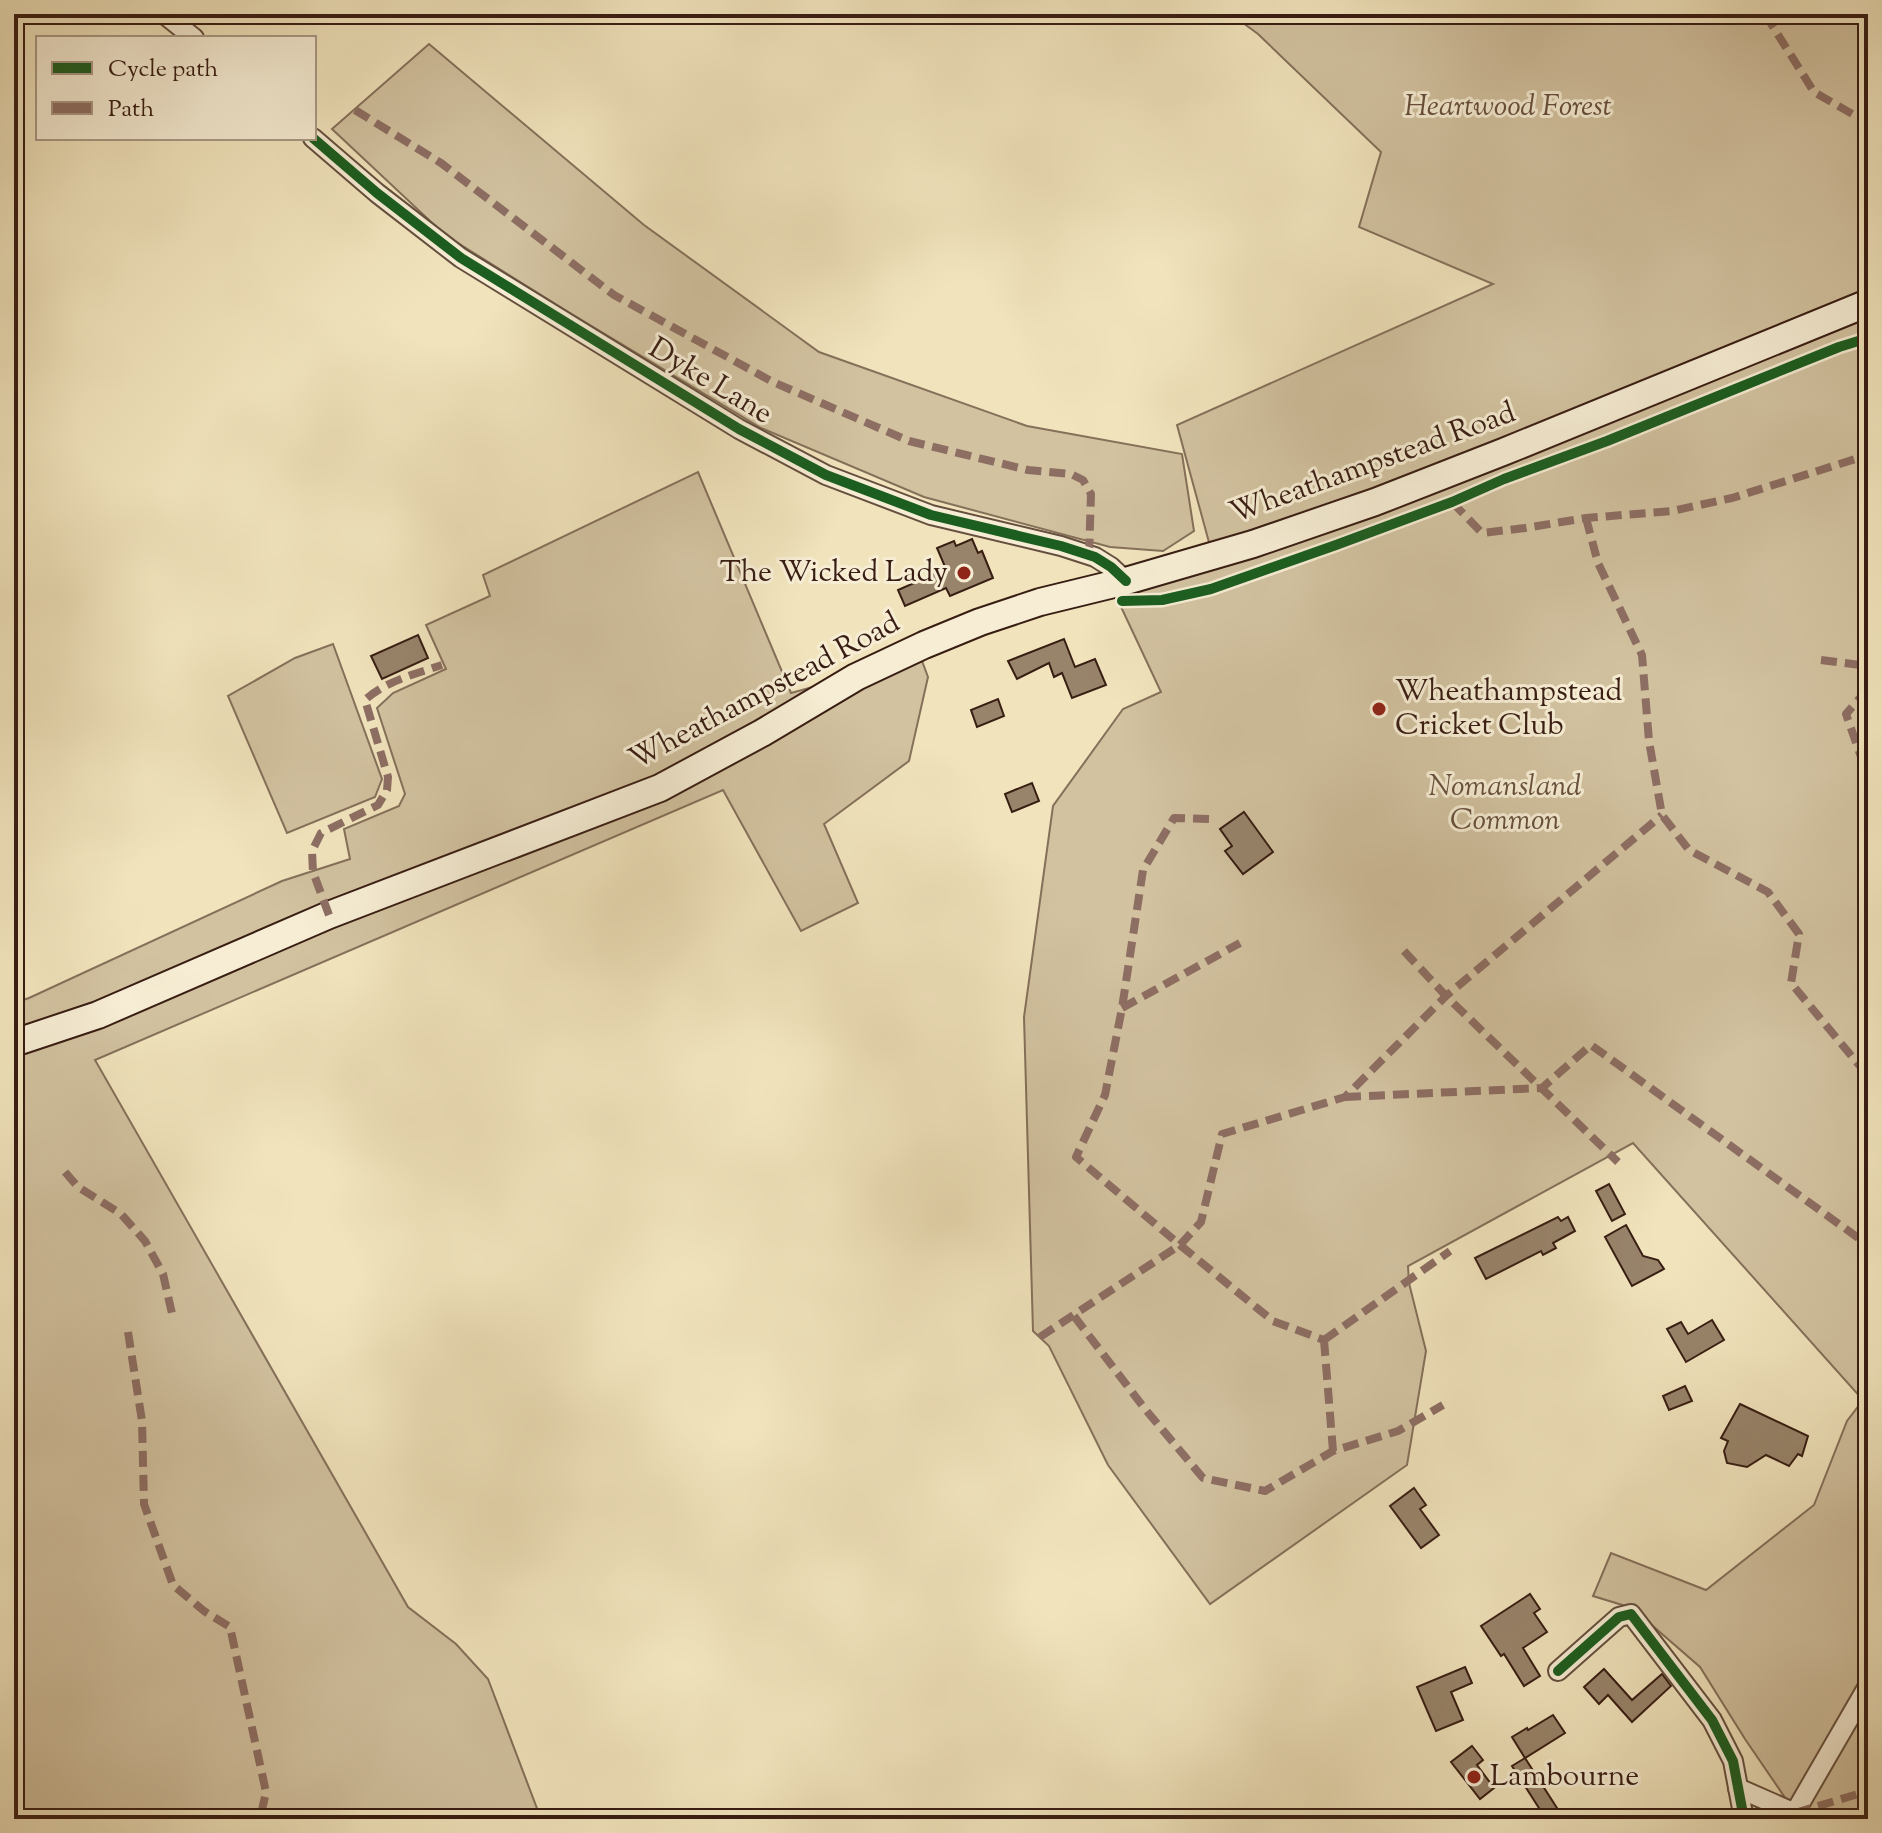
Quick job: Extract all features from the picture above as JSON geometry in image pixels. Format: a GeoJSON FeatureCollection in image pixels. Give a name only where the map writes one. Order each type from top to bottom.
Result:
{"type":"FeatureCollection","features":[{"type":"Feature","properties":{"kind":"main road","name":"Wheathampstead Road"},"geometry":{"type":"LineString","coordinates":[[14,1043],[98,1015],[329,915],[660,788],[762,733],[856,677],[980,622],[1040,602],[1253,544],[1375,502],[1868,303]]}},
{"type":"Feature","properties":{"kind":"street"},"geometry":{"type":"LineString","coordinates":[[164,14],[192,36]]}},
{"type":"Feature","properties":{"kind":"street","name":"Dyke Lane"},"geometry":{"type":"LineString","coordinates":[[315,140],[461,258],[739,429],[826,475],[931,515],[1095,557],[1126,581]]}},
{"type":"Feature","properties":{"kind":"street"},"geometry":{"type":"LineString","coordinates":[[1558,1671],[1619,1617],[1631,1614],[1712,1720],[1733,1761],[1744,1819]]}},
{"type":"Feature","properties":{"kind":"street"},"geometry":{"type":"LineString","coordinates":[[1738,1788],[1793,1816],[1868,1686]]}},
{"type":"Feature","properties":{"kind":"green space","name":"Nomansland Common"},"geometry":{"type":"Polygon","coordinates":[[[1231,14],[1868,14],[1868,1819],[1796,1819],[1790,1805],[1700,1667],[1632,1608],[1593,1596],[1611,1553],[1706,1590],[1814,1505],[1847,1421],[1863,1400],[1633,1143],[1408,1266],[1409,1283],[1426,1351],[1407,1465],[1210,1604],[1108,1465],[1049,1346],[1033,1331],[1024,1017],[1053,806],[1123,709],[1161,692],[1107,577],[1210,546],[1177,425],[1493,284],[1359,227],[1381,152],[1258,34],[1231,14]]]}},
{"type":"Feature","properties":{"kind":"green space"},"geometry":{"type":"Polygon","coordinates":[[[429,44],[644,225],[819,352],[1027,426],[1182,454],[1194,531],[1163,551],[1110,547],[924,497],[761,428],[445,235],[332,129],[429,44]]]}},
{"type":"Feature","properties":{"kind":"green space"},"geometry":{"type":"Polygon","coordinates":[[[698,472],[791,693],[922,661],[928,677],[909,761],[824,824],[858,903],[801,931],[723,790],[95,1060],[408,1607],[456,1644],[488,1679],[541,1819],[14,1819],[14,1003],[282,881],[350,859],[344,829],[399,806],[405,794],[377,708],[393,693],[446,669],[426,625],[490,596],[483,575],[698,472]]]}},
{"type":"Feature","properties":{"kind":"green space"},"geometry":{"type":"Polygon","coordinates":[[[333,644],[382,779],[375,797],[287,833],[228,696],[295,658],[333,644]]]}},
{"type":"Feature","properties":{"kind":"building","name":"The Wicked Lady"},"geometry":{"type":"Polygon","coordinates":[[[972,539],[978,553],[982,551],[993,578],[950,596],[946,588],[905,606],[898,590],[946,569],[937,548],[954,541],[956,546],[972,539]]]}},
{"type":"Feature","properties":{"kind":"building"},"geometry":{"type":"Polygon","coordinates":[[[418,635],[428,658],[382,679],[371,656],[418,635]]]}},
{"type":"Feature","properties":{"kind":"building"},"geometry":{"type":"Polygon","coordinates":[[[1064,639],[1075,667],[1095,659],[1106,685],[1072,698],[1062,673],[1054,677],[1049,663],[1017,679],[1008,661],[1064,639]]]}},
{"type":"Feature","properties":{"kind":"building"},"geometry":{"type":"Polygon","coordinates":[[[998,699],[1004,716],[977,727],[971,710],[998,699]]]}},
{"type":"Feature","properties":{"kind":"building"},"geometry":{"type":"Polygon","coordinates":[[[1032,783],[1039,801],[1012,812],[1005,794],[1032,783]]]}},
{"type":"Feature","properties":{"kind":"building"},"geometry":{"type":"Polygon","coordinates":[[[1244,812],[1273,852],[1243,874],[1225,851],[1232,846],[1220,829],[1244,812]]]}},
{"type":"Feature","properties":{"kind":"building"},"geometry":{"type":"Polygon","coordinates":[[[1609,1184],[1625,1214],[1612,1221],[1596,1191],[1609,1184]]]}},
{"type":"Feature","properties":{"kind":"building"},"geometry":{"type":"Polygon","coordinates":[[[1558,1217],[1561,1221],[1568,1217],[1575,1231],[1553,1243],[1556,1248],[1543,1255],[1541,1251],[1486,1279],[1475,1258],[1558,1217]]]}},
{"type":"Feature","properties":{"kind":"building"},"geometry":{"type":"Polygon","coordinates":[[[1626,1225],[1643,1256],[1658,1260],[1664,1269],[1632,1286],[1605,1237],[1626,1225]]]}},
{"type":"Feature","properties":{"kind":"building"},"geometry":{"type":"Polygon","coordinates":[[[1712,1320],[1724,1340],[1686,1362],[1667,1329],[1681,1322],[1688,1334],[1712,1320]]]}},
{"type":"Feature","properties":{"kind":"building"},"geometry":{"type":"Polygon","coordinates":[[[1685,1386],[1692,1401],[1669,1410],[1663,1396],[1685,1386]]]}},
{"type":"Feature","properties":{"kind":"building"},"geometry":{"type":"Polygon","coordinates":[[[1740,1404],[1808,1436],[1802,1456],[1798,1454],[1789,1466],[1766,1455],[1747,1467],[1727,1463],[1724,1451],[1728,1441],[1721,1438],[1740,1404]]]}},
{"type":"Feature","properties":{"kind":"building"},"geometry":{"type":"Polygon","coordinates":[[[1414,1488],[1426,1505],[1420,1509],[1439,1535],[1421,1548],[1390,1506],[1414,1488]]]}},
{"type":"Feature","properties":{"kind":"building"},"geometry":{"type":"Polygon","coordinates":[[[1530,1594],[1540,1609],[1534,1613],[1547,1632],[1523,1648],[1540,1676],[1524,1686],[1481,1626],[1530,1594]]]}},
{"type":"Feature","properties":{"kind":"building"},"geometry":{"type":"Polygon","coordinates":[[[1465,1667],[1472,1683],[1451,1692],[1463,1720],[1436,1731],[1417,1687],[1465,1667]]]}},
{"type":"Feature","properties":{"kind":"building"},"geometry":{"type":"Polygon","coordinates":[[[1604,1669],[1632,1700],[1662,1674],[1671,1686],[1632,1722],[1608,1695],[1599,1704],[1584,1687],[1604,1669]]]}},
{"type":"Feature","properties":{"kind":"building"},"geometry":{"type":"Polygon","coordinates":[[[1553,1715],[1565,1733],[1525,1758],[1512,1737],[1553,1715]]]}},
{"type":"Feature","properties":{"kind":"building","name":"Lambourne"},"geometry":{"type":"Polygon","coordinates":[[[1472,1746],[1483,1760],[1477,1765],[1494,1788],[1480,1799],[1451,1762],[1472,1746]]]}},
{"type":"Feature","properties":{"kind":"building"},"geometry":{"type":"Polygon","coordinates":[[[1525,1758],[1564,1819],[1546,1819],[1512,1766],[1525,1758]]]}},
{"type":"Feature","properties":{"kind":"marked path"},"geometry":{"type":"LineString","coordinates":[[1765,14],[1814,92],[1868,123]]}},
{"type":"Feature","properties":{"kind":"marked path"},"geometry":{"type":"LineString","coordinates":[[355,110],[441,163],[614,295],[773,382],[909,441],[1028,470],[1071,474],[1083,480],[1091,494],[1089,555]]}},
{"type":"Feature","properties":{"kind":"marked path"},"geometry":{"type":"LineString","coordinates":[[1452,502],[1482,533],[1586,518],[1672,511],[1732,498],[1868,455]]}},
{"type":"Feature","properties":{"kind":"marked path"},"geometry":{"type":"LineString","coordinates":[[1586,518],[1598,563],[1642,655],[1649,741],[1662,815],[1689,850],[1768,892],[1799,934],[1791,983],[1868,1074]]}},
{"type":"Feature","properties":{"kind":"marked path"},"geometry":{"type":"LineString","coordinates":[[1821,660],[1868,666]]}},
{"type":"Feature","properties":{"kind":"marked path"},"geometry":{"type":"LineString","coordinates":[[329,915],[313,872],[312,851],[321,833],[378,805],[387,790],[388,777],[365,700],[391,683],[442,665]]}},
{"type":"Feature","properties":{"kind":"marked path"},"geometry":{"type":"LineString","coordinates":[[1868,689],[1846,714],[1868,777]]}},
{"type":"Feature","properties":{"kind":"marked path"},"geometry":{"type":"LineString","coordinates":[[1209,819],[1174,818],[1143,870],[1105,1095],[1076,1157],[1180,1245],[1201,1222],[1222,1134],[1345,1097],[1446,996],[1662,815]]}},
{"type":"Feature","properties":{"kind":"marked path"},"geometry":{"type":"LineString","coordinates":[[1122,1008],[1240,943]]}},
{"type":"Feature","properties":{"kind":"marked path"},"geometry":{"type":"LineString","coordinates":[[1404,951],[1446,996],[1618,1162]]}},
{"type":"Feature","properties":{"kind":"marked path"},"geometry":{"type":"LineString","coordinates":[[1345,1097],[1542,1088],[1591,1045],[1868,1245]]}},
{"type":"Feature","properties":{"kind":"marked path"},"geometry":{"type":"LineString","coordinates":[[65,1172],[78,1187],[121,1214],[145,1241],[163,1274],[173,1318]]}},
{"type":"Feature","properties":{"kind":"marked path"},"geometry":{"type":"LineString","coordinates":[[1040,1337],[1180,1245],[1273,1321],[1324,1340]]}},
{"type":"Feature","properties":{"kind":"marked path"},"geometry":{"type":"LineString","coordinates":[[1324,1340],[1450,1251]]}},
{"type":"Feature","properties":{"kind":"marked path"},"geometry":{"type":"LineString","coordinates":[[1074,1316],[1203,1478],[1265,1491],[1333,1451],[1398,1431],[1443,1405]]}},
{"type":"Feature","properties":{"kind":"marked path"},"geometry":{"type":"LineString","coordinates":[[128,1332],[142,1421],[144,1504],[173,1585],[204,1611],[230,1627],[266,1792],[260,1819]]}},
{"type":"Feature","properties":{"kind":"marked path"},"geometry":{"type":"LineString","coordinates":[[1324,1340],[1333,1451]]}},
{"type":"Feature","properties":{"kind":"marked path"},"geometry":{"type":"LineString","coordinates":[[1795,1813],[1868,1791]]}},
{"type":"Feature","properties":{"kind":"cycle path"},"geometry":{"type":"LineString","coordinates":[[315,140],[461,258],[739,429],[826,475],[931,515],[1095,557],[1126,581]]}},
{"type":"Feature","properties":{"kind":"cycle path"},"geometry":{"type":"LineString","coordinates":[[1122,601],[1162,600],[1211,589],[1336,545],[1868,338]]}},
{"type":"Feature","properties":{"kind":"cycle path"},"geometry":{"type":"LineString","coordinates":[[1558,1671],[1619,1617],[1631,1614],[1712,1720],[1733,1761],[1744,1819]]}},
{"type":"Feature","properties":{"kind":"place","name":"The Wicked Lady"},"geometry":{"type":"Point","coordinates":[964,573]}},
{"type":"Feature","properties":{"kind":"place","name":"Wheathampstead Cricket Club"},"geometry":{"type":"Point","coordinates":[1379,709]}},
{"type":"Feature","properties":{"kind":"place","name":"Lambourne"},"geometry":{"type":"Point","coordinates":[1474,1777]}},
{"type":"Feature","properties":{"kind":"park label","name":"Heartwood Forest"},"geometry":{"type":"Point","coordinates":[1508,107]}}]}
